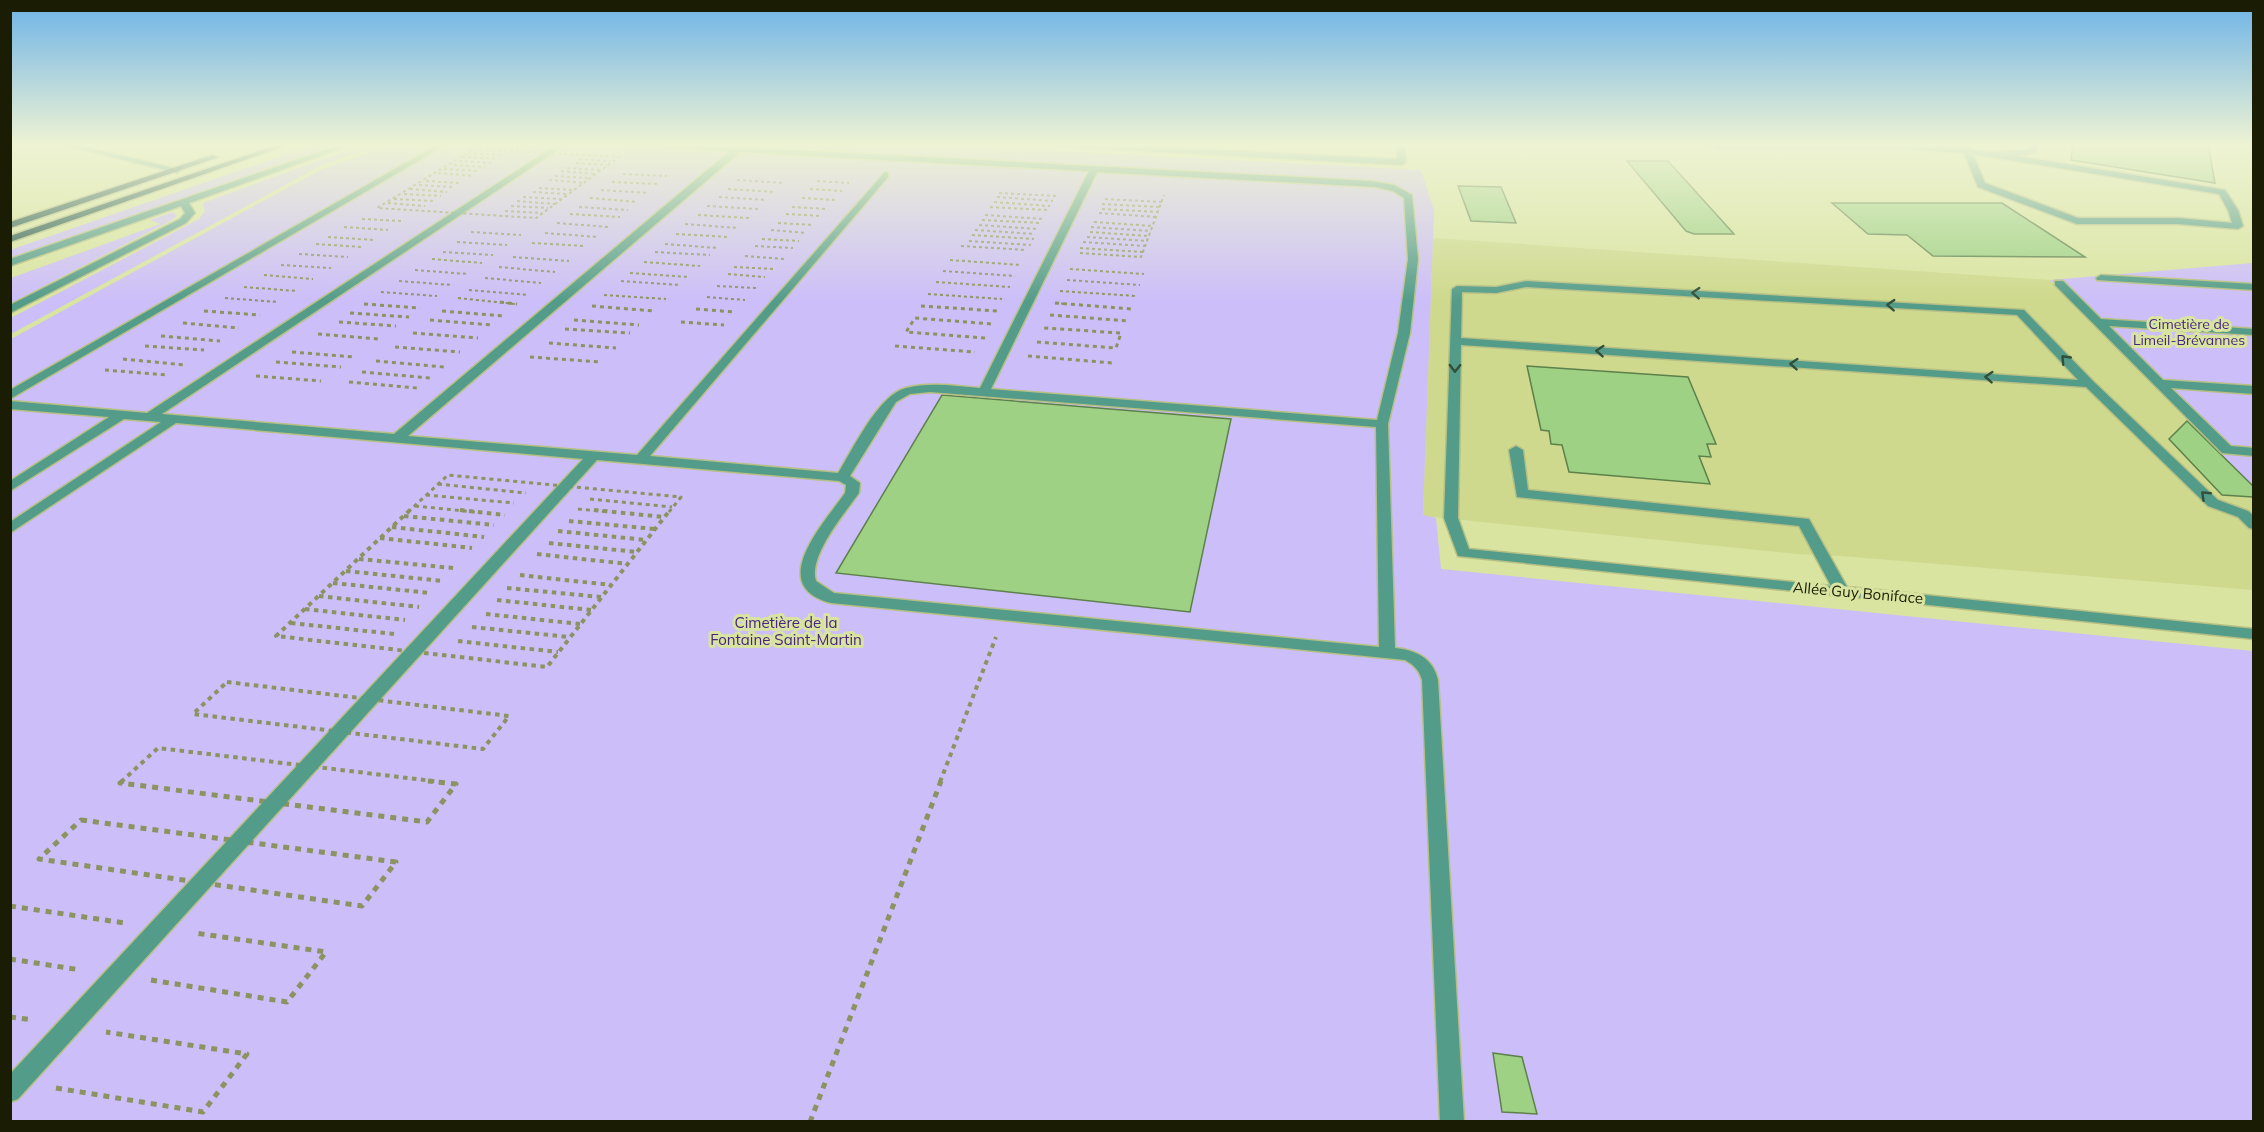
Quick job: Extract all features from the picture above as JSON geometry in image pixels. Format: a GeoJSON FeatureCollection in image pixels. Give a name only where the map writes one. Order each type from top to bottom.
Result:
{"type":"FeatureCollection","features":[{"type":"Feature","properties":{"kind":"main road"},"geometry":{"type":"LineString","coordinates":[[10,225],[99,196]]}},
{"type":"Feature","properties":{"kind":"main road"},"geometry":{"type":"LineString","coordinates":[[10,239],[134,196]]}},
{"type":"Feature","properties":{"kind":"main road"},"geometry":{"type":"LineString","coordinates":[[47,213],[68,219]]}},
{"type":"Feature","properties":{"kind":"street"},"geometry":{"type":"LineString","coordinates":[[10,263],[201,196]]}},
{"type":"Feature","properties":{"kind":"street"},"geometry":{"type":"LineString","coordinates":[[10,394],[354,196]]}},
{"type":"Feature","properties":{"kind":"street"},"geometry":{"type":"LineString","coordinates":[[150,417],[484,196]]}},
{"type":"Feature","properties":{"kind":"street"},"geometry":{"type":"LineString","coordinates":[[396,439],[683,196]]}},
{"type":"Feature","properties":{"kind":"street"},"geometry":{"type":"LineString","coordinates":[[639,461],[868,196]]}},
{"type":"Feature","properties":{"kind":"street"},"geometry":{"type":"LineString","coordinates":[[984,392],[1081,196]]}},
{"type":"Feature","properties":{"kind":"street"},"geometry":{"type":"LineString","coordinates":[[1387,653],[1382,424],[1404,333],[1413,259],[1408,196]]}},
{"type":"Feature","properties":{"kind":"street"},"geometry":{"type":"LineString","coordinates":[[2010,196],[2077,221],[2178,221],[2238,226],[2233,210],[2224,196]]}},
{"type":"Feature","properties":{"kind":"street"},"geometry":{"type":"LineString","coordinates":[[10,310],[183,221],[190,213],[186,205],[180,203]]}},
{"type":"Feature","properties":{"kind":"street"},"geometry":{"type":"LineString","coordinates":[[2101,278],[2253,287]]}},
{"type":"Feature","properties":{"kind":"street"},"geometry":{"type":"LineString","coordinates":[[2060,283],[2227,450],[2253,452]]}},
{"type":"Feature","properties":{"kind":"street"},"geometry":{"type":"LineString","coordinates":[[2089,384],[1455,342],[1457,289],[1496,290],[1526,284],[2020,312],[2089,384],[2213,503],[2243,514],[2253,525]]}},
{"type":"Feature","properties":{"kind":"street"},"geometry":{"type":"LineString","coordinates":[[2097,322],[2253,332]]}},
{"type":"Feature","properties":{"kind":"street","name":"Allée Guy Boniface"},"geometry":{"type":"LineString","coordinates":[[1455,342],[1451,518],[1463,553],[2253,634]]}},
{"type":"Feature","properties":{"kind":"street"},"geometry":{"type":"LineString","coordinates":[[2159,383],[2253,390]]}},
{"type":"Feature","properties":{"kind":"street"},"geometry":{"type":"LineString","coordinates":[[842,477],[891,400],[898,395],[930,388],[1382,424]]}},
{"type":"Feature","properties":{"kind":"street"},"geometry":{"type":"LineString","coordinates":[[10,405],[842,477],[853,483],[853,488],[811,556],[807,578],[813,588],[823,595],[842,601],[1387,653],[1417,659],[1429,673],[1430,680],[1452,1122]]}},
{"type":"Feature","properties":{"kind":"street"},"geometry":{"type":"LineString","coordinates":[[10,487],[121,415]]}},
{"type":"Feature","properties":{"kind":"street"},"geometry":{"type":"LineString","coordinates":[[10,529],[174,419]]}},
{"type":"Feature","properties":{"kind":"street"},"geometry":{"type":"LineString","coordinates":[[1516,450],[1522,494],[1804,522],[1841,591]]}},
{"type":"Feature","properties":{"kind":"street"},"geometry":{"type":"LineString","coordinates":[[15,1086],[592,457]]}},
{"type":"Feature","properties":{"kind":"path"},"geometry":{"type":"LineString","coordinates":[[570,214],[718,248]]}},
{"type":"Feature","properties":{"kind":"path"},"geometry":{"type":"LineString","coordinates":[[557,223],[729,237]]}},
{"type":"Feature","properties":{"kind":"path"},"geometry":{"type":"LineString","coordinates":[[545,233],[738,228]]}},
{"type":"Feature","properties":{"kind":"path"},"geometry":{"type":"LineString","coordinates":[[433,229],[521,235]]}},
{"type":"Feature","properties":{"kind":"path"},"geometry":{"type":"LineString","coordinates":[[418,239],[507,245]]}},
{"type":"Feature","properties":{"kind":"path"},"geometry":{"type":"LineString","coordinates":[[315,244],[493,255]]}},
{"type":"Feature","properties":{"kind":"path"},"geometry":{"type":"LineString","coordinates":[[755,246],[820,250]]}},
{"type":"Feature","properties":{"kind":"path"},"geometry":{"type":"LineString","coordinates":[[298,254],[482,263]]}},
{"type":"Feature","properties":{"kind":"path"},"geometry":{"type":"LineString","coordinates":[[745,256],[811,261]]}},
{"type":"Feature","properties":{"kind":"path"},"geometry":{"type":"LineString","coordinates":[[513,257],[654,311]]}},
{"type":"Feature","properties":{"kind":"path"},"geometry":{"type":"LineString","coordinates":[[280,265],[468,274]]}},
{"type":"Feature","properties":{"kind":"path"},"geometry":{"type":"LineString","coordinates":[[458,298],[700,266]]}},
{"type":"Feature","properties":{"kind":"path"},"geometry":{"type":"LineString","coordinates":[[499,267],[666,299]]}},
{"type":"Feature","properties":{"kind":"path"},"geometry":{"type":"LineString","coordinates":[[734,267],[799,275]]}},
{"type":"Feature","properties":{"kind":"path"},"geometry":{"type":"LineString","coordinates":[[728,274],[799,275]]}},
{"type":"Feature","properties":{"kind":"path"},"geometry":{"type":"LineString","coordinates":[[263,275],[453,285]]}},
{"type":"Feature","properties":{"kind":"path"},"geometry":{"type":"LineString","coordinates":[[469,290],[689,277]]}},
{"type":"Feature","properties":{"kind":"path"},"geometry":{"type":"LineString","coordinates":[[485,278],[680,285]]}},
{"type":"Feature","properties":{"kind":"path"},"geometry":{"type":"LineString","coordinates":[[717,286],[786,290]]}},
{"type":"Feature","properties":{"kind":"path"},"geometry":{"type":"LineString","coordinates":[[243,287],[437,296]]}},
{"type":"Feature","properties":{"kind":"path"},"geometry":{"type":"LineString","coordinates":[[707,297],[776,302]]}},
{"type":"Feature","properties":{"kind":"path"},"geometry":{"type":"LineString","coordinates":[[225,298],[409,317]]}},
{"type":"Feature","properties":{"kind":"path"},"geometry":{"type":"LineString","coordinates":[[318,306],[420,308]]}},
{"type":"Feature","properties":{"kind":"path"},"geometry":{"type":"LineString","coordinates":[[696,309],[766,314]]}},
{"type":"Feature","properties":{"kind":"path"},"geometry":{"type":"LineString","coordinates":[[442,311],[630,333]]}},
{"type":"Feature","properties":{"kind":"path"},"geometry":{"type":"LineString","coordinates":[[430,320],[639,325]]}},
{"type":"Feature","properties":{"kind":"path"},"geometry":{"type":"LineString","coordinates":[[681,322],[755,327]]}},
{"type":"Feature","properties":{"kind":"path"},"geometry":{"type":"LineString","coordinates":[[161,336],[341,367]]}},
{"type":"Feature","properties":{"kind":"path"},"geometry":{"type":"LineString","coordinates":[[145,346],[354,357]]}},
{"type":"Feature","properties":{"kind":"path"},"geometry":{"type":"LineString","coordinates":[[123,359],[216,373]]}},
{"type":"Feature","properties":{"kind":"path"},"geometry":{"type":"LineString","coordinates":[[376,361],[478,370]]}},
{"type":"Feature","properties":{"kind":"path"},"geometry":{"type":"LineString","coordinates":[[105,370],[216,373],[321,381]]}},
{"type":"Feature","properties":{"kind":"path"},"geometry":{"type":"LineString","coordinates":[[362,372],[465,381]]}},
{"type":"Feature","properties":{"kind":"path"},"geometry":{"type":"LineString","coordinates":[[349,382],[453,391]]}},
{"type":"Feature","properties":{"kind":"path"},"geometry":{"type":"LineString","coordinates":[[810,1122],[1003,617]]}},
{"type":"Feature","properties":{"kind":"path"},"geometry":{"type":"LineString","coordinates":[[10,1017],[247,1054],[203,1112],[15,1086]]}},
{"type":"Feature","properties":{"kind":"shaded area"},"geometry":{"type":"Polygon","coordinates":[[[1433,238],[2050,280],[2253,486],[2253,590],[1797,554],[1423,516],[1433,238]]]}},
{"type":"Feature","properties":{"kind":"green space"},"geometry":{"type":"Polygon","coordinates":[[[166,196],[190,196],[11,259],[10,250],[166,196]]]}},
{"type":"Feature","properties":{"kind":"green space"},"geometry":{"type":"Polygon","coordinates":[[[222,196],[265,196],[11,334],[11,318],[199,219],[205,211],[203,203],[222,196]]]}},
{"type":"Feature","properties":{"kind":"green space","name":"Cimetière de la Fontaine Saint-Martin"},"geometry":{"type":"Polygon","coordinates":[[[273,196],[1429,196],[1434,211],[1423,515],[1436,518],[1441,569],[2253,651],[2253,1121],[11,1122],[11,339],[273,196]]]}},
{"type":"Feature","properties":{"kind":"green space"},"geometry":{"type":"Polygon","coordinates":[[[173,212],[177,216],[172,220],[11,303],[11,278],[160,224],[150,220],[173,212]]]}},
{"type":"Feature","properties":{"kind":"green space","name":"Cimetière de Limeil-Brévannes"},"geometry":{"type":"Polygon","coordinates":[[[2253,263],[2253,486],[2050,280],[2253,263]]]}},
{"type":"Feature","properties":{"kind":"building"},"geometry":{"type":"Polygon","coordinates":[[[1462,196],[1505,196],[1516,223],[1471,221],[1462,196]]]}},
{"type":"Feature","properties":{"kind":"building"},"geometry":{"type":"Polygon","coordinates":[[[1656,196],[1699,196],[1734,234],[1694,234],[1686,231],[1656,196]]]}},
{"type":"Feature","properties":{"kind":"building"},"geometry":{"type":"Polygon","coordinates":[[[1832,203],[2002,203],[2085,257],[1933,256],[1907,235],[1868,234],[1832,203]]]}},
{"type":"Feature","properties":{"kind":"building"},"geometry":{"type":"Polygon","coordinates":[[[1527,366],[1688,377],[1716,444],[1707,444],[1711,457],[1699,456],[1710,484],[1569,472],[1562,445],[1551,444],[1549,431],[1541,430],[1527,366]]]}},
{"type":"Feature","properties":{"kind":"building"},"geometry":{"type":"Polygon","coordinates":[[[942,395],[1231,419],[1190,612],[836,573],[942,395]]]}},
{"type":"Feature","properties":{"kind":"building"},"geometry":{"type":"Polygon","coordinates":[[[2187,421],[2253,486],[2253,497],[2222,495],[2169,439],[2187,421]]]}},
{"type":"Feature","properties":{"kind":"building"},"geometry":{"type":"Polygon","coordinates":[[[1493,1053],[1522,1057],[1537,1114],[1502,1112],[1493,1053]]]}}]}
